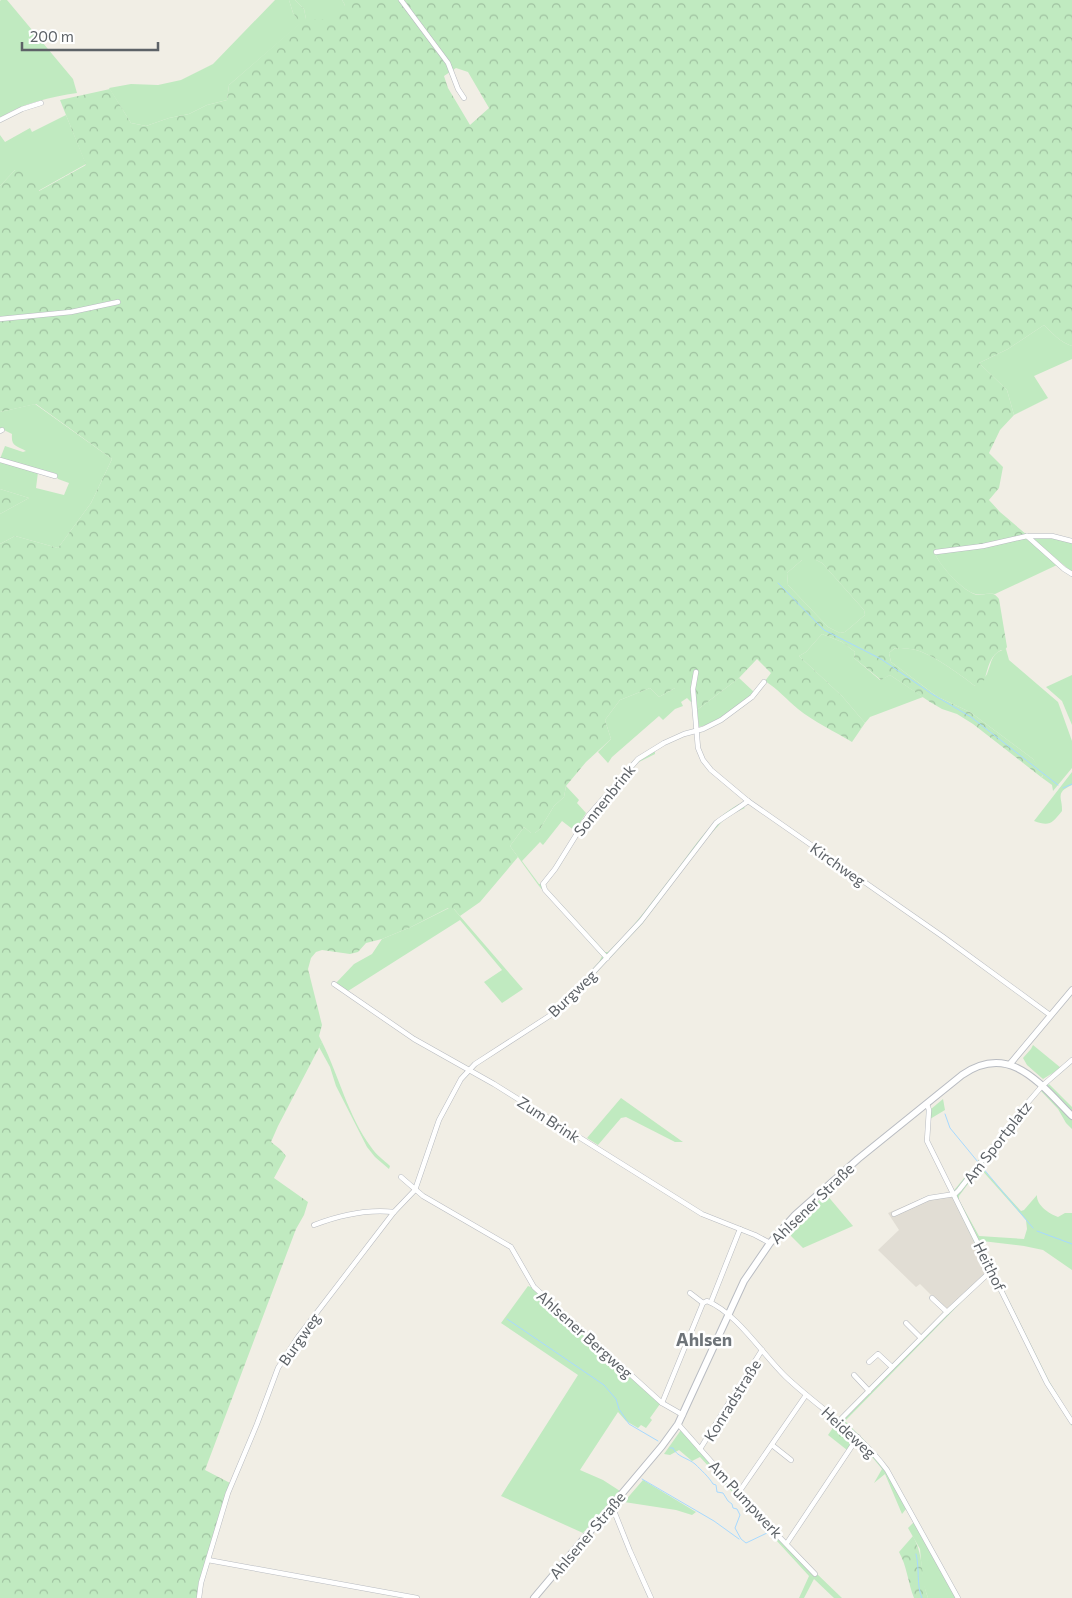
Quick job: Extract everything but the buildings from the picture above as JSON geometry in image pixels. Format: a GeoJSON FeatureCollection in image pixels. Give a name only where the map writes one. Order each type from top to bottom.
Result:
{"type":"FeatureCollection","features":[{"type":"Feature","properties":{"kind":"main road","name":"Ahlsener Straße"},"geometry":{"type":"LineString","coordinates":[[534,1598],[662,1446],[678,1424],[744,1281],[770,1243],[810,1202],[858,1159],[962,1075],[978,1066],[994,1063],[1010,1064]]}},
{"type":"Feature","properties":{"kind":"main road"},"geometry":{"type":"LineString","coordinates":[[1010,1064],[1026,1072],[1072,1116]]}},
{"type":"Feature","properties":{"kind":"street"},"geometry":{"type":"LineString","coordinates":[[401,0],[448,63],[458,89],[464,98]]}},
{"type":"Feature","properties":{"kind":"street"},"geometry":{"type":"LineString","coordinates":[[0,120],[22,109],[41,103]]}},
{"type":"Feature","properties":{"kind":"street"},"geometry":{"type":"LineString","coordinates":[[0,319],[71,312],[118,302]]}},
{"type":"Feature","properties":{"kind":"street"},"geometry":{"type":"LineString","coordinates":[[0,460],[55,476]]}},
{"type":"Feature","properties":{"kind":"street"},"geometry":{"type":"LineString","coordinates":[[936,552],[983,546],[1028,536],[1052,536],[1072,541]]}},
{"type":"Feature","properties":{"kind":"street"},"geometry":{"type":"LineString","coordinates":[[1028,536],[1064,570],[1072,574]]}},
{"type":"Feature","properties":{"kind":"street","name":"Kirchweg"},"geometry":{"type":"LineString","coordinates":[[696,672],[693,689],[698,748],[703,760],[711,770],[748,801],[942,936],[1050,1015]]}},
{"type":"Feature","properties":{"kind":"street","name":"Sonnenbrink"},"geometry":{"type":"LineString","coordinates":[[607,958],[545,890],[542,884],[555,869],[584,820],[638,759],[664,743],[703,729],[721,720],[752,697],[764,682]]}},
{"type":"Feature","properties":{"kind":"street","name":"Burgweg"},"geometry":{"type":"LineString","coordinates":[[199,1598],[201,1583],[228,1493],[278,1368],[285,1355],[394,1212],[415,1190],[439,1120],[460,1079],[475,1064],[557,1011],[641,921],[716,824],[748,801]]}},
{"type":"Feature","properties":{"kind":"street","name":"Zum Brink"},"geometry":{"type":"LineString","coordinates":[[334,984],[414,1039],[500,1088],[702,1214],[770,1243]]}},
{"type":"Feature","properties":{"kind":"street"},"geometry":{"type":"LineString","coordinates":[[1010,1064],[1072,990]]}},
{"type":"Feature","properties":{"kind":"street","name":"Am Sportplatz"},"geometry":{"type":"LineString","coordinates":[[894,1214],[929,1198],[954,1194],[1042,1086],[1072,1060]]}},
{"type":"Feature","properties":{"kind":"street","name":"Heithof"},"geometry":{"type":"LineString","coordinates":[[927,1104],[929,1110],[928,1141],[1048,1383],[1072,1422]]}},
{"type":"Feature","properties":{"kind":"street","name":"Ahlsener Bergweg"},"geometry":{"type":"LineString","coordinates":[[401,1177],[415,1190],[511,1248],[534,1287],[662,1403],[683,1415]]}},
{"type":"Feature","properties":{"kind":"street"},"geometry":{"type":"LineString","coordinates":[[314,1225],[337,1216],[383,1211],[394,1212]]}},
{"type":"Feature","properties":{"kind":"street"},"geometry":{"type":"LineString","coordinates":[[703,1303],[711,1302],[740,1229]]}},
{"type":"Feature","properties":{"kind":"street"},"geometry":{"type":"LineString","coordinates":[[840,1420],[946,1312],[992,1270]]}},
{"type":"Feature","properties":{"kind":"street"},"geometry":{"type":"LineString","coordinates":[[690,1293],[703,1303]]}},
{"type":"Feature","properties":{"kind":"street"},"geometry":{"type":"LineString","coordinates":[[932,1298],[946,1312]]}},
{"type":"Feature","properties":{"kind":"street","name":"Heideweg"},"geometry":{"type":"LineString","coordinates":[[711,1302],[728,1315],[784,1375],[806,1395],[840,1420],[877,1456],[958,1598]]}},
{"type":"Feature","properties":{"kind":"street"},"geometry":{"type":"LineString","coordinates":[[662,1403],[703,1303]]}},
{"type":"Feature","properties":{"kind":"street"},"geometry":{"type":"LineString","coordinates":[[906,1323],[921,1338]]}},
{"type":"Feature","properties":{"kind":"street","name":"Konradstraße"},"geometry":{"type":"LineString","coordinates":[[700,1450],[762,1350]]}},
{"type":"Feature","properties":{"kind":"street"},"geometry":{"type":"LineString","coordinates":[[868,1362],[878,1354],[892,1367]]}},
{"type":"Feature","properties":{"kind":"street"},"geometry":{"type":"LineString","coordinates":[[854,1375],[869,1391]]}},
{"type":"Feature","properties":{"kind":"street"},"geometry":{"type":"LineString","coordinates":[[739,1492],[806,1395]]}},
{"type":"Feature","properties":{"kind":"street","name":"Am Pumpwerk"},"geometry":{"type":"LineString","coordinates":[[678,1424],[815,1574]]}},
{"type":"Feature","properties":{"kind":"street"},"geometry":{"type":"LineString","coordinates":[[787,1543],[858,1437]]}},
{"type":"Feature","properties":{"kind":"street"},"geometry":{"type":"LineString","coordinates":[[772,1445],[791,1460]]}},
{"type":"Feature","properties":{"kind":"street"},"geometry":{"type":"LineString","coordinates":[[612,1506],[651,1598]]}},
{"type":"Feature","properties":{"kind":"street"},"geometry":{"type":"LineString","coordinates":[[208,1560],[417,1598]]}},
{"type":"Feature","properties":{"kind":"shaded area"},"geometry":{"type":"Polygon","coordinates":[[[951,1194],[988,1271],[947,1311],[920,1284],[916,1287],[878,1250],[899,1230],[888,1213],[928,1196],[951,1194]]]}},
{"type":"Feature","properties":{"kind":"green space"},"geometry":{"type":"Polygon","coordinates":[[[1,0],[7,0],[73,79],[77,93],[27,105],[0,118],[1,0]]]}},
{"type":"Feature","properties":{"kind":"green space"},"geometry":{"type":"Polygon","coordinates":[[[275,0],[289,0],[293,13],[301,23],[229,85],[227,100],[207,105],[189,114],[169,118],[146,126],[131,123],[109,88],[131,84],[158,85],[181,80],[213,64],[275,0]]]}},
{"type":"Feature","properties":{"kind":"green space"},"geometry":{"type":"Polygon","coordinates":[[[289,0],[295,0],[304,9],[306,19],[327,19],[332,11],[345,5],[342,0],[1072,0],[1072,346],[1060,340],[1044,325],[1008,349],[979,363],[1007,390],[1014,415],[1000,430],[989,453],[1003,467],[999,488],[989,500],[1027,535],[1006,541],[934,551],[940,563],[959,584],[972,593],[978,595],[992,594],[999,599],[1007,647],[993,656],[983,684],[975,686],[925,653],[917,650],[895,648],[889,653],[891,662],[938,697],[970,712],[1033,759],[1044,774],[1041,777],[973,724],[957,714],[942,709],[930,702],[890,675],[881,680],[854,658],[855,652],[842,642],[822,634],[806,652],[799,656],[842,696],[865,723],[852,742],[804,714],[765,681],[771,673],[757,659],[739,678],[697,710],[696,702],[691,702],[691,688],[675,688],[659,697],[650,688],[620,700],[605,720],[611,739],[586,762],[566,786],[564,797],[554,806],[540,829],[535,833],[531,833],[524,827],[510,846],[518,857],[480,902],[460,916],[454,909],[448,908],[411,927],[382,939],[366,943],[358,952],[350,954],[322,950],[316,952],[311,958],[308,969],[322,1025],[319,1036],[322,1042],[271,1142],[286,1156],[274,1178],[308,1202],[304,1215],[296,1229],[205,1470],[232,1484],[197,1598],[0,1598],[0,544],[15,536],[58,548],[91,503],[112,459],[36,404],[0,412],[0,186],[15,170],[36,175],[39,191],[86,165],[60,100],[110,89],[131,123],[146,126],[169,118],[189,114],[207,105],[227,100],[229,85],[300,23],[293,13],[289,0]],[[456,68],[444,76],[448,88],[470,125],[489,108],[468,72],[456,68]],[[802,560],[787,573],[788,585],[828,627],[840,633],[845,632],[865,615],[864,610],[822,563],[816,560],[802,560]]]}},
{"type":"Feature","properties":{"kind":"green space"},"geometry":{"type":"Polygon","coordinates":[[[295,0],[342,0],[345,5],[328,19],[306,19],[304,9],[295,0]]]}},
{"type":"Feature","properties":{"kind":"green space"},"geometry":{"type":"Polygon","coordinates":[[[66,115],[86,164],[38,191],[15,170],[0,186],[0,135],[5,142],[30,128],[32,132],[66,115]]]}},
{"type":"Feature","properties":{"kind":"green space"},"geometry":{"type":"Polygon","coordinates":[[[1044,325],[1060,340],[1072,346],[1072,359],[1034,376],[1048,398],[1014,415],[1007,390],[979,363],[1008,349],[1044,325]]]}},
{"type":"Feature","properties":{"kind":"green space"},"geometry":{"type":"Polygon","coordinates":[[[35,404],[112,459],[91,503],[58,548],[15,536],[0,544],[0,514],[29,498],[0,489],[0,461],[38,472],[36,488],[64,495],[69,483],[58,479],[54,473],[0,459],[5,446],[23,452],[26,451],[13,444],[12,434],[0,428],[0,412],[35,404]]]}},
{"type":"Feature","properties":{"kind":"green space"},"geometry":{"type":"Polygon","coordinates":[[[0,489],[29,498],[0,514],[0,489]]]}},
{"type":"Feature","properties":{"kind":"green space"},"geometry":{"type":"Polygon","coordinates":[[[1027,537],[1057,565],[995,594],[980,595],[964,588],[947,571],[935,554],[983,548],[1027,537]]]}},
{"type":"Feature","properties":{"kind":"green space"},"geometry":{"type":"Polygon","coordinates":[[[1031,537],[1052,537],[1072,543],[1072,572],[1031,537]]]}},
{"type":"Feature","properties":{"kind":"green space"},"geometry":{"type":"Polygon","coordinates":[[[802,560],[816,560],[822,563],[864,610],[865,615],[845,632],[840,633],[828,627],[788,585],[787,573],[802,560]]]}},
{"type":"Feature","properties":{"kind":"green space"},"geometry":{"type":"Polygon","coordinates":[[[822,634],[842,642],[855,652],[854,658],[880,680],[890,675],[923,697],[870,717],[865,723],[842,696],[799,656],[806,652],[822,634]]]}},
{"type":"Feature","properties":{"kind":"green space"},"geometry":{"type":"Polygon","coordinates":[[[895,648],[917,650],[925,653],[975,686],[986,676],[997,652],[1006,649],[1009,660],[1058,702],[1072,741],[1072,768],[1053,791],[1052,785],[1041,777],[1043,776],[1033,759],[970,712],[938,697],[891,662],[889,653],[895,648]]]}},
{"type":"Feature","properties":{"kind":"green space"},"geometry":{"type":"Polygon","coordinates":[[[1072,675],[1072,725],[1062,701],[1046,687],[1072,675]]]}},
{"type":"Feature","properties":{"kind":"green space"},"geometry":{"type":"Polygon","coordinates":[[[739,678],[754,692],[721,717],[699,727],[697,710],[739,678]]]}},
{"type":"Feature","properties":{"kind":"green space"},"geometry":{"type":"Polygon","coordinates":[[[650,688],[659,697],[675,688],[691,688],[691,702],[687,698],[681,702],[683,706],[675,709],[663,720],[659,716],[612,757],[608,763],[598,752],[611,739],[605,720],[620,700],[650,688]]]}},
{"type":"Feature","properties":{"kind":"green space"},"geometry":{"type":"Polygon","coordinates":[[[655,749],[655,754],[637,763],[584,823],[557,870],[544,884],[581,826],[628,769],[655,749]]]}},
{"type":"Feature","properties":{"kind":"green space"},"geometry":{"type":"Polygon","coordinates":[[[1072,772],[1072,785],[1061,793],[1062,811],[1050,823],[1044,824],[1034,821],[1072,772]]]}},
{"type":"Feature","properties":{"kind":"green space"},"geometry":{"type":"Polygon","coordinates":[[[566,786],[579,800],[577,803],[586,813],[575,831],[562,821],[543,845],[540,842],[522,861],[539,884],[544,884],[605,952],[608,952],[636,922],[713,824],[739,804],[745,808],[727,816],[706,839],[642,924],[561,1010],[535,1028],[571,997],[568,995],[599,962],[602,956],[539,886],[510,846],[524,827],[531,833],[535,833],[540,829],[554,806],[564,797],[566,786]]]}},
{"type":"Feature","properties":{"kind":"green space"},"geometry":{"type":"Polygon","coordinates":[[[449,908],[453,908],[523,989],[502,1003],[484,982],[502,970],[460,920],[348,991],[336,983],[354,964],[372,954],[382,939],[449,908]]]}},
{"type":"Feature","properties":{"kind":"green space"},"geometry":{"type":"Polygon","coordinates":[[[322,1042],[356,1122],[373,1150],[390,1166],[389,1169],[367,1147],[336,1086],[330,1067],[319,1047],[322,1042]]]}},
{"type":"Feature","properties":{"kind":"green space"},"geometry":{"type":"Polygon","coordinates":[[[1033,1045],[1061,1068],[1043,1079],[1027,1065],[1023,1058],[1033,1045]]]}},
{"type":"Feature","properties":{"kind":"green space"},"geometry":{"type":"Polygon","coordinates":[[[1049,1084],[1072,1107],[1072,1129],[1058,1109],[1041,1091],[1049,1084]]]}},
{"type":"Feature","properties":{"kind":"green space"},"geometry":{"type":"Polygon","coordinates":[[[621,1098],[683,1142],[675,1142],[626,1117],[621,1118],[598,1145],[587,1138],[621,1098]]]}},
{"type":"Feature","properties":{"kind":"green space"},"geometry":{"type":"Polygon","coordinates":[[[943,1099],[945,1110],[930,1119],[931,1109],[943,1099]]]}},
{"type":"Feature","properties":{"kind":"green space"},"geometry":{"type":"Polygon","coordinates":[[[1022,1107],[1025,1110],[981,1167],[1021,1211],[1037,1195],[1041,1206],[1054,1216],[1058,1217],[1065,1213],[1072,1213],[1072,1270],[1043,1250],[982,1241],[980,1243],[1049,1381],[1072,1419],[1072,1426],[1045,1383],[992,1277],[989,1276],[845,1421],[886,1466],[960,1598],[928,1598],[923,1583],[920,1549],[908,1528],[914,1522],[906,1509],[902,1514],[885,1474],[874,1483],[882,1469],[857,1439],[838,1422],[988,1271],[951,1194],[1022,1107]],[[980,1168],[959,1196],[959,1200],[979,1236],[1024,1239],[1027,1229],[1026,1220],[980,1168]]]}},
{"type":"Feature","properties":{"kind":"green space"},"geometry":{"type":"Polygon","coordinates":[[[826,1194],[853,1226],[803,1248],[786,1231],[826,1194]]]}},
{"type":"Feature","properties":{"kind":"green space"},"geometry":{"type":"Polygon","coordinates":[[[528,1286],[533,1288],[660,1404],[650,1418],[652,1420],[646,1428],[641,1425],[638,1428],[626,1421],[618,1412],[580,1470],[603,1480],[620,1491],[583,1533],[501,1496],[578,1375],[501,1323],[528,1286]]]}},
{"type":"Feature","properties":{"kind":"green space"},"geometry":{"type":"Polygon","coordinates":[[[837,1422],[854,1437],[847,1450],[828,1435],[837,1422]]]}},
{"type":"Feature","properties":{"kind":"green space"},"geometry":{"type":"Polygon","coordinates":[[[681,1430],[815,1572],[842,1598],[834,1598],[814,1579],[804,1598],[799,1598],[809,1576],[700,1457],[692,1461],[679,1450],[670,1455],[664,1454],[681,1430]]]}},
{"type":"Feature","properties":{"kind":"green space"},"geometry":{"type":"Polygon","coordinates":[[[643,1480],[696,1512],[692,1515],[676,1510],[624,1502],[643,1480]]]}},
{"type":"Feature","properties":{"kind":"green space"},"geometry":{"type":"Polygon","coordinates":[[[913,1536],[921,1560],[928,1598],[914,1598],[899,1552],[913,1536]]]}},
{"type":"Feature","properties":{"kind":"waterway"},"geometry":{"type":"LineString","coordinates":[[778,583],[824,630],[881,659],[932,694],[971,717],[1058,785]]}},
{"type":"Feature","properties":{"kind":"waterway"},"geometry":{"type":"LineString","coordinates":[[1063,788],[1072,784]]}},
{"type":"Feature","properties":{"kind":"waterway"},"geometry":{"type":"LineString","coordinates":[[945,1114],[950,1128],[978,1162]]}},
{"type":"Feature","properties":{"kind":"waterway"},"geometry":{"type":"LineString","coordinates":[[982,1167],[1033,1228]]}},
{"type":"Feature","properties":{"kind":"waterway"},"geometry":{"type":"LineString","coordinates":[[1037,1231],[1072,1244]]}},
{"type":"Feature","properties":{"kind":"waterway"},"geometry":{"type":"LineString","coordinates":[[507,1319],[604,1385],[616,1399],[619,1409],[629,1424],[658,1441]]}},
{"type":"Feature","properties":{"kind":"waterway"},"geometry":{"type":"LineString","coordinates":[[670,1448],[673,1448],[677,1453],[695,1464],[716,1485],[717,1492],[723,1493],[733,1508],[737,1509],[740,1515],[735,1528],[741,1539],[746,1543],[767,1533]]}},
{"type":"Feature","properties":{"kind":"waterway"},"geometry":{"type":"LineString","coordinates":[[642,1479],[714,1521],[739,1539]]}},
{"type":"Feature","properties":{"kind":"waterway"},"geometry":{"type":"LineString","coordinates":[[916,1554],[919,1588],[922,1598]]}},
{"type":"Feature","properties":{"kind":"district","name":"Ahlsen"},"geometry":{"type":"Point","coordinates":[704,1339]}}]}
